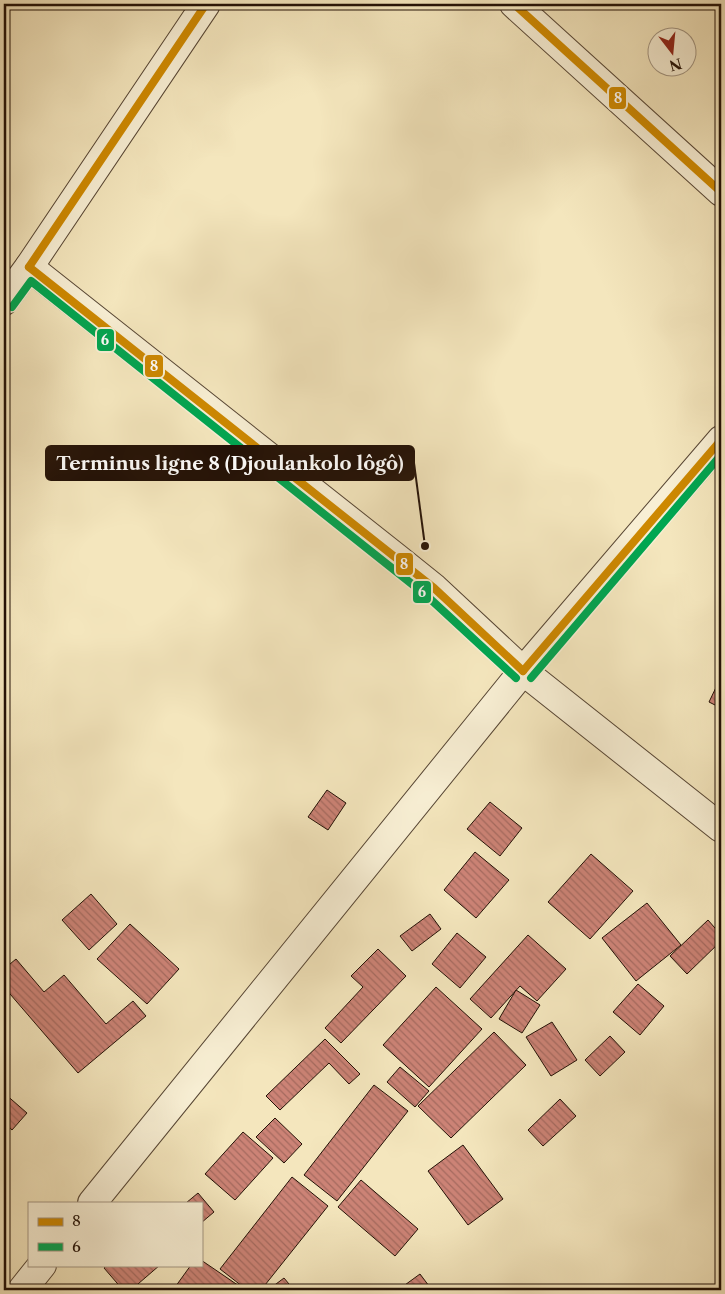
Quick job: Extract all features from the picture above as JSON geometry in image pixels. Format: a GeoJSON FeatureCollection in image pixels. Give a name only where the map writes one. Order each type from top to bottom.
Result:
{"type":"FeatureCollection","features":[{"type":"Feature","properties":{"kind":"street"},"geometry":{"type":"LineString","coordinates":[[4,301],[29,267],[206,4]]}},
{"type":"Feature","properties":{"kind":"street"},"geometry":{"type":"LineString","coordinates":[[514,4],[721,192]]}},
{"type":"Feature","properties":{"kind":"street"},"geometry":{"type":"LineString","coordinates":[[29,267],[434,588],[523,671],[721,828]]}},
{"type":"Feature","properties":{"kind":"street"},"geometry":{"type":"LineString","coordinates":[[93,1202],[523,671],[721,440]]}},
{"type":"Feature","properties":{"kind":"street"},"geometry":{"type":"LineString","coordinates":[[22,1290],[41,1266]]}},
{"type":"Feature","properties":{"kind":"building"},"geometry":{"type":"Polygon","coordinates":[[[721,677],[721,708],[709,702],[721,677]]]}},
{"type":"Feature","properties":{"kind":"building"},"geometry":{"type":"Polygon","coordinates":[[[327,790],[346,803],[328,830],[308,817],[327,790]]]}},
{"type":"Feature","properties":{"kind":"building"},"geometry":{"type":"Polygon","coordinates":[[[490,802],[522,828],[500,856],[467,829],[490,802]]]}},
{"type":"Feature","properties":{"kind":"building"},"geometry":{"type":"Polygon","coordinates":[[[475,852],[509,880],[476,918],[444,890],[475,852]]]}},
{"type":"Feature","properties":{"kind":"building"},"geometry":{"type":"Polygon","coordinates":[[[591,854],[633,891],[590,939],[548,902],[591,854]]]}},
{"type":"Feature","properties":{"kind":"building"},"geometry":{"type":"Polygon","coordinates":[[[91,894],[117,924],[89,950],[62,920],[91,894]]]}},
{"type":"Feature","properties":{"kind":"building"},"geometry":{"type":"Polygon","coordinates":[[[647,903],[681,945],[636,981],[602,938],[647,903]]]}},
{"type":"Feature","properties":{"kind":"building"},"geometry":{"type":"Polygon","coordinates":[[[430,914],[441,929],[412,951],[400,936],[430,914]]]}},
{"type":"Feature","properties":{"kind":"building"},"geometry":{"type":"Polygon","coordinates":[[[708,920],[721,935],[721,941],[687,974],[670,956],[708,920]]]}},
{"type":"Feature","properties":{"kind":"building"},"geometry":{"type":"Polygon","coordinates":[[[130,924],[179,969],[147,1004],[97,959],[130,924]]]}},
{"type":"Feature","properties":{"kind":"building"},"geometry":{"type":"Polygon","coordinates":[[[457,933],[486,957],[460,988],[432,964],[457,933]]]}},
{"type":"Feature","properties":{"kind":"building"},"geometry":{"type":"Polygon","coordinates":[[[528,935],[566,969],[537,1001],[520,986],[491,1018],[470,999],[528,935]]]}},
{"type":"Feature","properties":{"kind":"building"},"geometry":{"type":"Polygon","coordinates":[[[378,949],[406,976],[341,1043],[325,1028],[363,987],[351,976],[378,949]]]}},
{"type":"Feature","properties":{"kind":"building"},"geometry":{"type":"Polygon","coordinates":[[[16,959],[44,992],[64,975],[106,1024],[133,1001],[146,1016],[78,1073],[4,987],[4,969],[16,959]]]}},
{"type":"Feature","properties":{"kind":"building"},"geometry":{"type":"Polygon","coordinates":[[[638,984],[664,1006],[640,1035],[613,1012],[638,984]]]}},
{"type":"Feature","properties":{"kind":"building"},"geometry":{"type":"Polygon","coordinates":[[[436,987],[482,1029],[429,1087],[383,1045],[436,987]]]}},
{"type":"Feature","properties":{"kind":"building"},"geometry":{"type":"Polygon","coordinates":[[[516,990],[540,1005],[522,1033],[499,1019],[516,990]]]}},
{"type":"Feature","properties":{"kind":"building"},"geometry":{"type":"Polygon","coordinates":[[[552,1022],[577,1060],[551,1076],[526,1037],[552,1022]]]}},
{"type":"Feature","properties":{"kind":"building"},"geometry":{"type":"Polygon","coordinates":[[[494,1032],[526,1065],[451,1138],[418,1106],[494,1032]]]}},
{"type":"Feature","properties":{"kind":"building"},"geometry":{"type":"Polygon","coordinates":[[[610,1036],[625,1052],[600,1076],[585,1060],[610,1036]]]}},
{"type":"Feature","properties":{"kind":"building"},"geometry":{"type":"Polygon","coordinates":[[[325,1039],[360,1074],[349,1084],[329,1063],[280,1110],[266,1096],[325,1039]]]}},
{"type":"Feature","properties":{"kind":"building"},"geometry":{"type":"Polygon","coordinates":[[[400,1067],[429,1091],[415,1107],[387,1082],[400,1067]]]}},
{"type":"Feature","properties":{"kind":"building"},"geometry":{"type":"Polygon","coordinates":[[[374,1085],[408,1111],[337,1201],[304,1175],[374,1085]]]}},
{"type":"Feature","properties":{"kind":"building"},"geometry":{"type":"Polygon","coordinates":[[[4,1093],[27,1113],[12,1130],[4,1123],[4,1093]]]}},
{"type":"Feature","properties":{"kind":"building"},"geometry":{"type":"Polygon","coordinates":[[[560,1099],[576,1116],[543,1146],[528,1130],[560,1099]]]}},
{"type":"Feature","properties":{"kind":"building"},"geometry":{"type":"Polygon","coordinates":[[[275,1118],[302,1144],[284,1163],[256,1137],[275,1118]]]}},
{"type":"Feature","properties":{"kind":"building"},"geometry":{"type":"Polygon","coordinates":[[[243,1132],[273,1158],[235,1200],[205,1174],[243,1132]]]}},
{"type":"Feature","properties":{"kind":"building"},"geometry":{"type":"Polygon","coordinates":[[[463,1145],[503,1199],[468,1225],[428,1171],[463,1145]]]}},
{"type":"Feature","properties":{"kind":"building"},"geometry":{"type":"Polygon","coordinates":[[[292,1177],[328,1206],[261,1290],[247,1290],[220,1269],[292,1177]]]}},
{"type":"Feature","properties":{"kind":"building"},"geometry":{"type":"Polygon","coordinates":[[[361,1180],[418,1229],[395,1256],[338,1207],[361,1180]]]}},
{"type":"Feature","properties":{"kind":"building"},"geometry":{"type":"Polygon","coordinates":[[[198,1193],[214,1212],[202,1222],[202,1202],[187,1202],[198,1193]]]}},
{"type":"Feature","properties":{"kind":"building"},"geometry":{"type":"Polygon","coordinates":[[[202,1261],[245,1290],[173,1290],[190,1266],[202,1266],[202,1261]]]}},
{"type":"Feature","properties":{"kind":"building"},"geometry":{"type":"Polygon","coordinates":[[[106,1266],[159,1266],[131,1290],[123,1290],[104,1268],[106,1266]]]}},
{"type":"Feature","properties":{"kind":"building"},"geometry":{"type":"Polygon","coordinates":[[[420,1274],[432,1290],[398,1290],[420,1274]]]}},
{"type":"Feature","properties":{"kind":"building"},"geometry":{"type":"Polygon","coordinates":[[[284,1278],[294,1290],[268,1290],[284,1278]]]}},
{"type":"Feature","properties":{"kind":"transit line","name":"8"},"geometry":{"type":"LineString","coordinates":[[29,267],[206,4]]}},
{"type":"Feature","properties":{"kind":"transit line","name":"8"},"geometry":{"type":"LineString","coordinates":[[514,4],[721,192]]}},
{"type":"Feature","properties":{"kind":"transit line","name":"8"},"geometry":{"type":"LineString","coordinates":[[29,267],[434,588],[523,671]]}},
{"type":"Feature","properties":{"kind":"transit line","name":"6"},"geometry":{"type":"LineString","coordinates":[[12,307],[31,281],[427,596],[516,678]]}},
{"type":"Feature","properties":{"kind":"transit line","name":"8"},"geometry":{"type":"LineString","coordinates":[[523,671],[721,440]]}},
{"type":"Feature","properties":{"kind":"transit line","name":"6"},"geometry":{"type":"LineString","coordinates":[[531,678],[721,455]]}},
{"type":"Feature","properties":{"kind":"place","name":"Terminus ligne 8 (Djoulankolo lôgô)"},"geometry":{"type":"Point","coordinates":[425,546]}}]}
